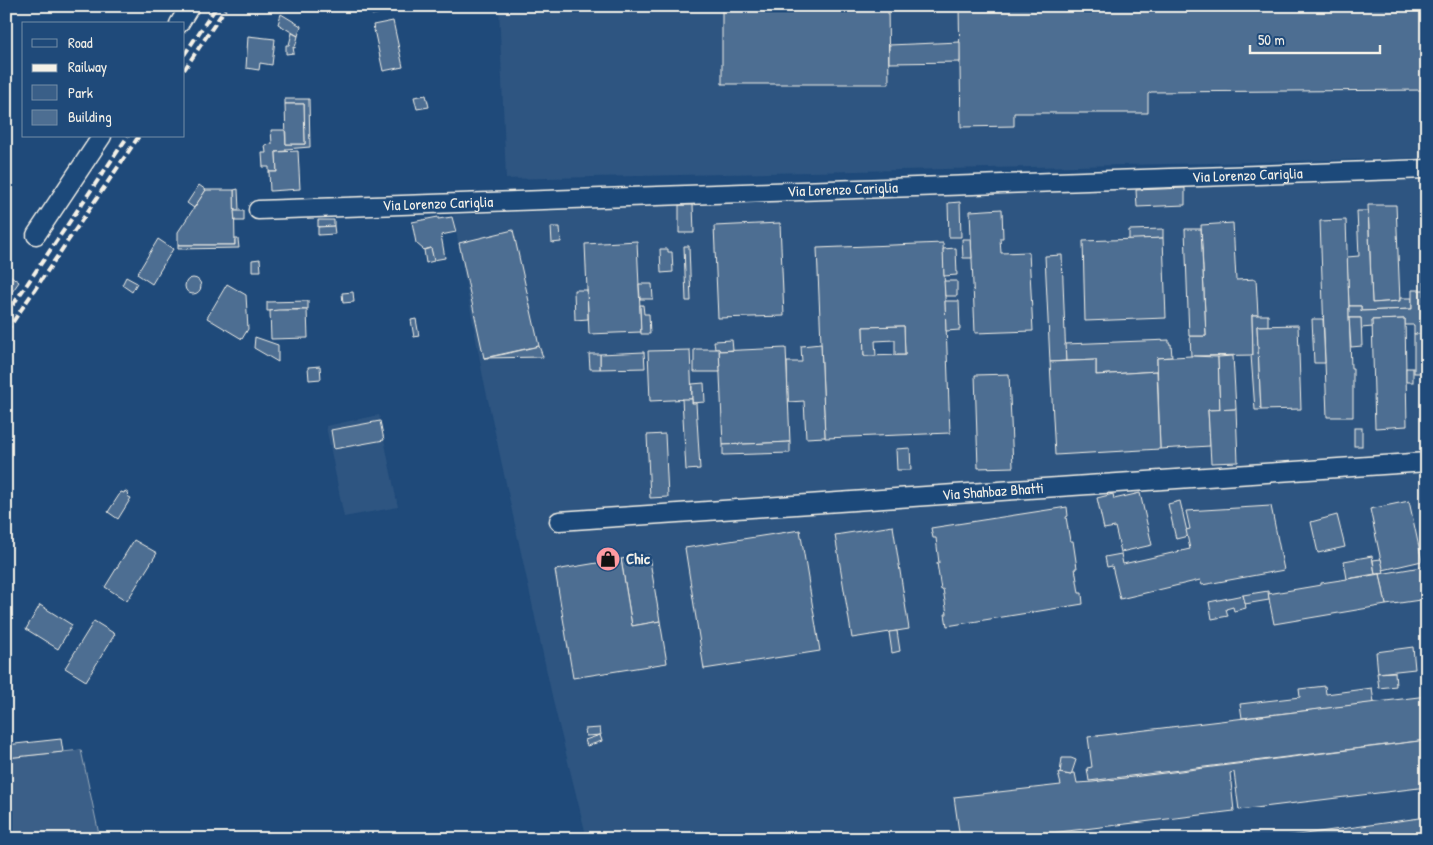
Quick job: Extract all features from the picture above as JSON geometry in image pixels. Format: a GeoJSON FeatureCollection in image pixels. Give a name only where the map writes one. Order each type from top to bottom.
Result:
{"type":"FeatureCollection","features":[{"type":"Feature","properties":{"kind":"street"},"geometry":{"type":"LineString","coordinates":[[179,22],[190,6]]}},
{"type":"Feature","properties":{"kind":"street"},"geometry":{"type":"LineString","coordinates":[[36,235],[101,138]]}},
{"type":"Feature","properties":{"kind":"street","name":"Via Lorenzo Cariglia"},"geometry":{"type":"LineString","coordinates":[[258,210],[1427,169]]}},
{"type":"Feature","properties":{"kind":"street","name":"Via Shahbaz Bhatti"},"geometry":{"type":"LineString","coordinates":[[559,520],[1427,462]]}},
{"type":"Feature","properties":{"kind":"shaded area"},"geometry":{"type":"Polygon","coordinates":[[[499,6],[1427,6],[1427,158],[506,179],[499,6]]]}},
{"type":"Feature","properties":{"kind":"shaded area"},"geometry":{"type":"Polygon","coordinates":[[[1427,177],[1427,839],[587,839],[554,705],[483,377],[453,215],[1077,188],[1427,177]]]}},
{"type":"Feature","properties":{"kind":"shaded area"},"geometry":{"type":"Polygon","coordinates":[[[379,415],[398,507],[344,517],[326,426],[379,415]]]}},
{"type":"Feature","properties":{"kind":"green space"},"geometry":{"type":"Polygon","coordinates":[[[81,750],[100,839],[6,839],[6,758],[81,750]]]}},
{"type":"Feature","properties":{"kind":"building"},"geometry":{"type":"Polygon","coordinates":[[[370,6],[390,6],[391,11],[372,15],[370,6]]]}},
{"type":"Feature","properties":{"kind":"building"},"geometry":{"type":"Polygon","coordinates":[[[722,6],[888,6],[889,84],[722,84],[722,6]]]}},
{"type":"Feature","properties":{"kind":"building"},"geometry":{"type":"Polygon","coordinates":[[[959,6],[1426,6],[1427,90],[1151,92],[1148,94],[1148,113],[1014,113],[1014,126],[961,127],[959,6]]]}},
{"type":"Feature","properties":{"kind":"building"},"geometry":{"type":"Polygon","coordinates":[[[281,14],[301,26],[298,36],[278,24],[281,14]]]}},
{"type":"Feature","properties":{"kind":"building"},"geometry":{"type":"Polygon","coordinates":[[[393,21],[403,67],[383,71],[373,25],[393,21]]]}},
{"type":"Feature","properties":{"kind":"building"},"geometry":{"type":"Polygon","coordinates":[[[292,33],[298,36],[295,48],[293,47],[294,53],[286,54],[286,45],[289,45],[292,33]]]}},
{"type":"Feature","properties":{"kind":"building"},"geometry":{"type":"Polygon","coordinates":[[[248,36],[275,39],[272,65],[260,63],[259,70],[246,68],[248,36]]]}},
{"type":"Feature","properties":{"kind":"building"},"geometry":{"type":"Polygon","coordinates":[[[960,42],[960,62],[889,63],[889,45],[960,42]]]}},
{"type":"Feature","properties":{"kind":"building"},"geometry":{"type":"Polygon","coordinates":[[[426,95],[429,107],[417,109],[414,97],[426,95]]]}},
{"type":"Feature","properties":{"kind":"building"},"geometry":{"type":"Polygon","coordinates":[[[285,99],[309,99],[310,147],[286,149],[286,151],[276,152],[277,172],[269,172],[269,167],[263,167],[262,153],[266,153],[265,145],[272,144],[271,130],[285,130],[286,144],[305,144],[304,104],[285,104],[285,99]]]}},
{"type":"Feature","properties":{"kind":"building"},"geometry":{"type":"Polygon","coordinates":[[[285,104],[304,104],[305,144],[286,144],[285,104]]]}},
{"type":"Feature","properties":{"kind":"building"},"geometry":{"type":"Polygon","coordinates":[[[298,151],[300,189],[270,191],[269,172],[277,172],[276,152],[298,151]]]}},
{"type":"Feature","properties":{"kind":"building"},"geometry":{"type":"Polygon","coordinates":[[[199,185],[206,190],[194,208],[187,203],[199,185]]]}},
{"type":"Feature","properties":{"kind":"building"},"geometry":{"type":"Polygon","coordinates":[[[1185,188],[1185,205],[1137,207],[1136,190],[1185,188]]]}},
{"type":"Feature","properties":{"kind":"building"},"geometry":{"type":"Polygon","coordinates":[[[238,189],[239,210],[234,210],[234,190],[238,189]]]}},
{"type":"Feature","properties":{"kind":"building"},"geometry":{"type":"Polygon","coordinates":[[[206,190],[234,190],[235,245],[178,245],[178,232],[206,190]]]}},
{"type":"Feature","properties":{"kind":"building"},"geometry":{"type":"Polygon","coordinates":[[[960,202],[961,237],[949,237],[948,203],[960,202]]]}},
{"type":"Feature","properties":{"kind":"building"},"geometry":{"type":"Polygon","coordinates":[[[679,205],[693,205],[694,233],[679,233],[679,205]]]}},
{"type":"Feature","properties":{"kind":"building"},"geometry":{"type":"Polygon","coordinates":[[[1368,205],[1396,205],[1400,301],[1372,303],[1368,205]]]}},
{"type":"Feature","properties":{"kind":"building"},"geometry":{"type":"Polygon","coordinates":[[[1002,209],[1003,238],[1000,238],[1001,253],[1029,252],[1033,331],[975,333],[970,211],[1002,209]]]}},
{"type":"Feature","properties":{"kind":"building"},"geometry":{"type":"Polygon","coordinates":[[[234,211],[244,211],[244,221],[235,221],[234,211]]]}},
{"type":"Feature","properties":{"kind":"building"},"geometry":{"type":"Polygon","coordinates":[[[1357,211],[1368,211],[1372,303],[1412,298],[1412,309],[1361,311],[1361,306],[1349,306],[1347,257],[1359,256],[1357,211]]]}},
{"type":"Feature","properties":{"kind":"building"},"geometry":{"type":"Polygon","coordinates":[[[438,217],[438,219],[452,217],[456,232],[441,235],[445,258],[433,260],[431,248],[424,250],[416,243],[412,222],[438,217]]]}},
{"type":"Feature","properties":{"kind":"building"},"geometry":{"type":"Polygon","coordinates":[[[1423,219],[1427,219],[1427,306],[1424,306],[1423,219]]]}},
{"type":"Feature","properties":{"kind":"building"},"geometry":{"type":"Polygon","coordinates":[[[318,220],[334,220],[334,226],[318,227],[318,220]]]}},
{"type":"Feature","properties":{"kind":"building"},"geometry":{"type":"Polygon","coordinates":[[[1346,220],[1351,368],[1353,368],[1353,417],[1327,417],[1320,221],[1346,220]]]}},
{"type":"Feature","properties":{"kind":"building"},"geometry":{"type":"Polygon","coordinates":[[[780,223],[784,316],[718,318],[714,226],[780,223]]]}},
{"type":"Feature","properties":{"kind":"building"},"geometry":{"type":"Polygon","coordinates":[[[1233,223],[1236,280],[1256,279],[1258,315],[1252,315],[1253,355],[1191,356],[1190,336],[1206,336],[1201,225],[1233,223]]]}},
{"type":"Feature","properties":{"kind":"building"},"geometry":{"type":"Polygon","coordinates":[[[334,226],[335,234],[318,235],[318,227],[334,226]]]}},
{"type":"Feature","properties":{"kind":"building"},"geometry":{"type":"Polygon","coordinates":[[[551,227],[560,227],[561,242],[552,243],[551,227]]]}},
{"type":"Feature","properties":{"kind":"building"},"geometry":{"type":"Polygon","coordinates":[[[1163,229],[1163,238],[1129,240],[1129,230],[1163,229]]]}},
{"type":"Feature","properties":{"kind":"building"},"geometry":{"type":"Polygon","coordinates":[[[1185,229],[1201,229],[1206,336],[1189,336],[1185,229]]]}},
{"type":"Feature","properties":{"kind":"building"},"geometry":{"type":"Polygon","coordinates":[[[513,230],[539,346],[484,358],[459,243],[513,230]]]}},
{"type":"Feature","properties":{"kind":"building"},"geometry":{"type":"Polygon","coordinates":[[[1163,238],[1166,318],[1085,321],[1083,241],[1163,238]]]}},
{"type":"Feature","properties":{"kind":"building"},"geometry":{"type":"Polygon","coordinates":[[[158,239],[173,249],[152,284],[137,274],[158,239]]]}},
{"type":"Feature","properties":{"kind":"building"},"geometry":{"type":"Polygon","coordinates":[[[235,239],[238,239],[239,248],[178,249],[178,245],[235,245],[235,239]]]}},
{"type":"Feature","properties":{"kind":"building"},"geometry":{"type":"Polygon","coordinates":[[[962,239],[971,239],[972,258],[963,258],[962,239]]]}},
{"type":"Feature","properties":{"kind":"building"},"geometry":{"type":"Polygon","coordinates":[[[637,241],[641,332],[589,334],[585,244],[637,241]]]}},
{"type":"Feature","properties":{"kind":"building"},"geometry":{"type":"Polygon","coordinates":[[[943,243],[950,433],[825,438],[817,248],[943,243]],[[904,326],[863,327],[864,356],[905,355],[904,326]]]}},
{"type":"Feature","properties":{"kind":"building"},"geometry":{"type":"Polygon","coordinates":[[[684,246],[689,246],[691,301],[686,301],[684,246]]]}},
{"type":"Feature","properties":{"kind":"building"},"geometry":{"type":"Polygon","coordinates":[[[431,248],[434,261],[426,263],[424,250],[431,248]]]}},
{"type":"Feature","properties":{"kind":"building"},"geometry":{"type":"Polygon","coordinates":[[[956,248],[957,275],[944,276],[943,249],[956,248]]]}},
{"type":"Feature","properties":{"kind":"building"},"geometry":{"type":"Polygon","coordinates":[[[660,249],[668,249],[668,252],[672,252],[673,272],[661,273],[660,249]]]}},
{"type":"Feature","properties":{"kind":"building"},"geometry":{"type":"Polygon","coordinates":[[[1062,255],[1066,361],[1050,362],[1045,256],[1062,255]]]}},
{"type":"Feature","properties":{"kind":"building"},"geometry":{"type":"Polygon","coordinates":[[[260,259],[261,271],[252,271],[252,260],[260,259]]]}},
{"type":"Feature","properties":{"kind":"building"},"geometry":{"type":"Polygon","coordinates":[[[6,272],[19,282],[12,292],[6,288],[6,272]]]}},
{"type":"Feature","properties":{"kind":"building"},"geometry":{"type":"Polygon","coordinates":[[[126,277],[137,283],[132,292],[122,285],[126,277]]]}},
{"type":"Feature","properties":{"kind":"building"},"geometry":{"type":"Polygon","coordinates":[[[190,278],[196,278],[201,283],[199,292],[190,294],[185,289],[185,283],[190,278]]]}},
{"type":"Feature","properties":{"kind":"building"},"geometry":{"type":"Polygon","coordinates":[[[944,281],[957,281],[957,296],[945,296],[944,281]]]}},
{"type":"Feature","properties":{"kind":"building"},"geometry":{"type":"Polygon","coordinates":[[[227,284],[246,295],[248,329],[242,339],[207,318],[227,284]]]}},
{"type":"Feature","properties":{"kind":"building"},"geometry":{"type":"Polygon","coordinates":[[[639,284],[652,284],[653,299],[640,299],[639,284]]]}},
{"type":"Feature","properties":{"kind":"building"},"geometry":{"type":"Polygon","coordinates":[[[574,290],[587,290],[588,319],[575,320],[574,290]]]}},
{"type":"Feature","properties":{"kind":"building"},"geometry":{"type":"Polygon","coordinates":[[[1412,290],[1424,290],[1424,306],[1427,306],[1427,334],[1414,334],[1414,325],[1405,325],[1405,319],[1372,320],[1373,327],[1361,328],[1361,318],[1349,318],[1349,306],[1361,306],[1361,311],[1412,309],[1412,290]]]}},
{"type":"Feature","properties":{"kind":"building"},"geometry":{"type":"Polygon","coordinates":[[[353,292],[354,302],[343,303],[342,293],[353,292]]]}},
{"type":"Feature","properties":{"kind":"building"},"geometry":{"type":"Polygon","coordinates":[[[308,301],[308,309],[267,311],[267,302],[308,301]]]}},
{"type":"Feature","properties":{"kind":"building"},"geometry":{"type":"Polygon","coordinates":[[[945,301],[959,301],[960,330],[946,331],[945,301]]]}},
{"type":"Feature","properties":{"kind":"building"},"geometry":{"type":"Polygon","coordinates":[[[640,305],[643,305],[644,314],[649,314],[650,334],[641,334],[640,305]]]}},
{"type":"Feature","properties":{"kind":"building"},"geometry":{"type":"Polygon","coordinates":[[[307,310],[308,338],[271,339],[270,311],[307,310]]]}},
{"type":"Feature","properties":{"kind":"building"},"geometry":{"type":"Polygon","coordinates":[[[1252,315],[1268,315],[1268,326],[1257,326],[1261,410],[1255,410],[1251,355],[1253,355],[1252,315]]]}},
{"type":"Feature","properties":{"kind":"building"},"geometry":{"type":"Polygon","coordinates":[[[1349,318],[1361,318],[1362,346],[1351,347],[1349,318]]]}},
{"type":"Feature","properties":{"kind":"building"},"geometry":{"type":"Polygon","coordinates":[[[416,319],[419,336],[414,337],[411,320],[416,319]]]}},
{"type":"Feature","properties":{"kind":"building"},"geometry":{"type":"Polygon","coordinates":[[[1312,319],[1323,319],[1325,363],[1314,363],[1312,319]]]}},
{"type":"Feature","properties":{"kind":"building"},"geometry":{"type":"Polygon","coordinates":[[[1405,319],[1407,426],[1375,428],[1372,320],[1405,319]]]}},
{"type":"Feature","properties":{"kind":"building"},"geometry":{"type":"Polygon","coordinates":[[[1298,325],[1301,409],[1261,410],[1257,326],[1298,325]]]}},
{"type":"Feature","properties":{"kind":"building"},"geometry":{"type":"Polygon","coordinates":[[[904,326],[905,355],[895,355],[895,340],[875,341],[876,356],[864,356],[863,327],[904,326]]]}},
{"type":"Feature","properties":{"kind":"building"},"geometry":{"type":"Polygon","coordinates":[[[1414,334],[1427,334],[1427,373],[1414,373],[1414,334]]]}},
{"type":"Feature","properties":{"kind":"building"},"geometry":{"type":"Polygon","coordinates":[[[255,337],[278,345],[278,362],[254,348],[255,337]]]}},
{"type":"Feature","properties":{"kind":"building"},"geometry":{"type":"Polygon","coordinates":[[[732,340],[733,350],[719,351],[719,349],[715,349],[714,341],[732,340]]]}},
{"type":"Feature","properties":{"kind":"building"},"geometry":{"type":"Polygon","coordinates":[[[1169,340],[1172,357],[1157,358],[1157,371],[1096,375],[1096,360],[1066,361],[1065,344],[1169,340]]]}},
{"type":"Feature","properties":{"kind":"building"},"geometry":{"type":"Polygon","coordinates":[[[821,344],[825,437],[806,438],[804,401],[788,402],[787,362],[802,362],[801,346],[821,344]]]}},
{"type":"Feature","properties":{"kind":"building"},"geometry":{"type":"Polygon","coordinates":[[[539,346],[543,357],[484,358],[505,354],[539,346]]]}},
{"type":"Feature","properties":{"kind":"building"},"geometry":{"type":"Polygon","coordinates":[[[786,348],[790,442],[723,445],[719,351],[786,348]]]}},
{"type":"Feature","properties":{"kind":"building"},"geometry":{"type":"Polygon","coordinates":[[[694,349],[719,349],[720,372],[694,372],[694,349]]]}},
{"type":"Feature","properties":{"kind":"building"},"geometry":{"type":"Polygon","coordinates":[[[690,350],[692,399],[650,401],[648,351],[690,350]]]}},
{"type":"Feature","properties":{"kind":"building"},"geometry":{"type":"Polygon","coordinates":[[[644,352],[645,368],[600,369],[600,354],[644,352]]]}},
{"type":"Feature","properties":{"kind":"building"},"geometry":{"type":"Polygon","coordinates":[[[589,354],[600,354],[600,369],[590,369],[589,354]]]}},
{"type":"Feature","properties":{"kind":"building"},"geometry":{"type":"Polygon","coordinates":[[[1233,356],[1236,409],[1220,410],[1218,357],[1233,356]]]}},
{"type":"Feature","properties":{"kind":"building"},"geometry":{"type":"Polygon","coordinates":[[[1218,357],[1220,410],[1208,410],[1210,446],[1160,449],[1157,358],[1218,357]]]}},
{"type":"Feature","properties":{"kind":"building"},"geometry":{"type":"Polygon","coordinates":[[[1096,360],[1096,375],[1157,371],[1160,449],[1055,455],[1050,362],[1096,360]]]}},
{"type":"Feature","properties":{"kind":"building"},"geometry":{"type":"Polygon","coordinates":[[[320,366],[321,379],[309,380],[308,367],[320,366]]]}},
{"type":"Feature","properties":{"kind":"building"},"geometry":{"type":"Polygon","coordinates":[[[1406,368],[1413,368],[1413,382],[1406,382],[1406,368]]]}},
{"type":"Feature","properties":{"kind":"building"},"geometry":{"type":"Polygon","coordinates":[[[1009,374],[1013,467],[978,468],[975,375],[1009,374]]]}},
{"type":"Feature","properties":{"kind":"building"},"geometry":{"type":"Polygon","coordinates":[[[704,383],[705,402],[692,403],[692,384],[704,383]]]}},
{"type":"Feature","properties":{"kind":"building"},"geometry":{"type":"Polygon","coordinates":[[[682,399],[692,399],[692,403],[696,403],[700,469],[686,470],[682,399]]]}},
{"type":"Feature","properties":{"kind":"building"},"geometry":{"type":"Polygon","coordinates":[[[1236,409],[1238,462],[1211,463],[1208,410],[1236,409]]]}},
{"type":"Feature","properties":{"kind":"building"},"geometry":{"type":"Polygon","coordinates":[[[380,421],[384,440],[334,449],[331,430],[380,421]]]}},
{"type":"Feature","properties":{"kind":"building"},"geometry":{"type":"Polygon","coordinates":[[[1354,428],[1362,428],[1362,446],[1354,446],[1354,428]]]}},
{"type":"Feature","properties":{"kind":"building"},"geometry":{"type":"Polygon","coordinates":[[[665,434],[668,497],[650,498],[647,435],[665,434]]]}},
{"type":"Feature","properties":{"kind":"building"},"geometry":{"type":"Polygon","coordinates":[[[790,442],[790,453],[723,455],[723,445],[790,442]]]}},
{"type":"Feature","properties":{"kind":"building"},"geometry":{"type":"Polygon","coordinates":[[[910,448],[911,470],[897,470],[896,449],[910,448]]]}},
{"type":"Feature","properties":{"kind":"building"},"geometry":{"type":"Polygon","coordinates":[[[125,491],[129,494],[127,496],[131,498],[118,519],[108,512],[121,492],[124,493],[125,491]]]}},
{"type":"Feature","properties":{"kind":"building"},"geometry":{"type":"Polygon","coordinates":[[[1140,493],[1152,545],[1121,552],[1115,527],[1104,529],[1097,498],[1113,494],[1114,499],[1140,493]]]}},
{"type":"Feature","properties":{"kind":"building"},"geometry":{"type":"Polygon","coordinates":[[[1180,501],[1188,536],[1176,539],[1168,504],[1180,501]]]}},
{"type":"Feature","properties":{"kind":"building"},"geometry":{"type":"Polygon","coordinates":[[[1409,501],[1422,561],[1383,570],[1370,509],[1409,501]]]}},
{"type":"Feature","properties":{"kind":"building"},"geometry":{"type":"Polygon","coordinates":[[[1271,506],[1284,570],[1202,585],[1200,580],[1120,599],[1112,566],[1107,567],[1105,557],[1121,554],[1123,564],[1190,549],[1186,530],[1190,529],[1186,511],[1271,506]]]}},
{"type":"Feature","properties":{"kind":"building"},"geometry":{"type":"Polygon","coordinates":[[[1067,507],[1068,516],[1066,517],[1070,541],[1073,541],[1077,568],[1075,568],[1079,593],[1082,593],[1083,604],[947,626],[945,614],[947,614],[937,563],[939,563],[936,538],[933,538],[931,528],[1067,507]]]}},
{"type":"Feature","properties":{"kind":"building"},"geometry":{"type":"Polygon","coordinates":[[[1337,515],[1345,547],[1318,553],[1311,522],[1337,515]]]}},
{"type":"Feature","properties":{"kind":"building"},"geometry":{"type":"Polygon","coordinates":[[[893,526],[909,629],[852,638],[835,535],[893,526]]]}},
{"type":"Feature","properties":{"kind":"building"},"geometry":{"type":"Polygon","coordinates":[[[800,530],[820,651],[704,669],[685,548],[800,530]]]}},
{"type":"Feature","properties":{"kind":"building"},"geometry":{"type":"Polygon","coordinates":[[[134,540],[157,553],[127,601],[105,587],[134,540]]]}},
{"type":"Feature","properties":{"kind":"building"},"geometry":{"type":"Polygon","coordinates":[[[649,555],[660,621],[632,626],[621,559],[649,555]]]}},
{"type":"Feature","properties":{"kind":"building"},"geometry":{"type":"Polygon","coordinates":[[[1372,556],[1375,574],[1347,579],[1344,561],[1372,556]]]}},
{"type":"Feature","properties":{"kind":"building"},"geometry":{"type":"Polygon","coordinates":[[[621,559],[632,626],[660,621],[667,663],[573,678],[555,570],[621,559]]]}},
{"type":"Feature","properties":{"kind":"building"},"geometry":{"type":"Polygon","coordinates":[[[1381,559],[1384,573],[1375,574],[1373,560],[1381,559]]]}},
{"type":"Feature","properties":{"kind":"building"},"geometry":{"type":"Polygon","coordinates":[[[1427,566],[1427,599],[1386,605],[1380,574],[1427,566]]]}},
{"type":"Feature","properties":{"kind":"building"},"geometry":{"type":"Polygon","coordinates":[[[1380,574],[1386,605],[1274,624],[1268,594],[1321,585],[1321,583],[1380,574]]]}},
{"type":"Feature","properties":{"kind":"building"},"geometry":{"type":"Polygon","coordinates":[[[1268,591],[1269,600],[1245,604],[1243,595],[1268,591]]]}},
{"type":"Feature","properties":{"kind":"building"},"geometry":{"type":"Polygon","coordinates":[[[1243,595],[1246,608],[1234,611],[1233,607],[1226,609],[1228,616],[1212,619],[1209,602],[1243,595]]]}},
{"type":"Feature","properties":{"kind":"building"},"geometry":{"type":"Polygon","coordinates":[[[40,605],[72,625],[58,649],[26,629],[40,605]]]}},
{"type":"Feature","properties":{"kind":"building"},"geometry":{"type":"Polygon","coordinates":[[[94,621],[115,634],[86,681],[65,668],[94,621]]]}},
{"type":"Feature","properties":{"kind":"building"},"geometry":{"type":"Polygon","coordinates":[[[897,631],[900,651],[892,653],[889,632],[897,631]]]}},
{"type":"Feature","properties":{"kind":"building"},"geometry":{"type":"Polygon","coordinates":[[[1413,647],[1415,669],[1378,673],[1376,652],[1413,647]]]}},
{"type":"Feature","properties":{"kind":"building"},"geometry":{"type":"Polygon","coordinates":[[[1395,672],[1396,686],[1379,688],[1377,673],[1395,672]]]}},
{"type":"Feature","properties":{"kind":"building"},"geometry":{"type":"Polygon","coordinates":[[[1325,686],[1326,694],[1372,688],[1374,703],[1242,718],[1240,704],[1300,697],[1299,689],[1325,686]]]}},
{"type":"Feature","properties":{"kind":"building"},"geometry":{"type":"Polygon","coordinates":[[[1427,696],[1427,740],[1089,781],[1087,768],[1092,767],[1088,737],[1427,696]]]}},
{"type":"Feature","properties":{"kind":"building"},"geometry":{"type":"Polygon","coordinates":[[[600,728],[601,735],[586,736],[585,729],[600,728]]]}},
{"type":"Feature","properties":{"kind":"building"},"geometry":{"type":"Polygon","coordinates":[[[600,735],[602,741],[587,746],[585,740],[600,735]]]}},
{"type":"Feature","properties":{"kind":"building"},"geometry":{"type":"Polygon","coordinates":[[[61,739],[63,752],[6,758],[6,745],[61,739]]]}},
{"type":"Feature","properties":{"kind":"building"},"geometry":{"type":"Polygon","coordinates":[[[1427,740],[1427,787],[1239,810],[1234,772],[1230,773],[1234,811],[1001,839],[960,839],[954,797],[1061,785],[1058,773],[1071,775],[1075,773],[1077,783],[1093,782],[1427,740]]]}},
{"type":"Feature","properties":{"kind":"building"},"geometry":{"type":"Polygon","coordinates":[[[1062,758],[1076,760],[1071,775],[1060,773],[1062,758]]]}},
{"type":"Feature","properties":{"kind":"building"},"geometry":{"type":"Polygon","coordinates":[[[1427,817],[1427,839],[1269,839],[1427,817]]]}},
{"type":"Feature","properties":{"kind":"railway"},"geometry":{"type":"LineString","coordinates":[[185,54],[217,6]]}},
{"type":"Feature","properties":{"kind":"railway"},"geometry":{"type":"LineString","coordinates":[[185,69],[227,6]]}},
{"type":"Feature","properties":{"kind":"railway"},"geometry":{"type":"LineString","coordinates":[[6,315],[127,138]]}},
{"type":"Feature","properties":{"kind":"railway"},"geometry":{"type":"LineString","coordinates":[[6,332],[138,138]]}},
{"type":"Feature","properties":{"kind":"place","name":"Chic"},"geometry":{"type":"Point","coordinates":[608,559]}}]}
